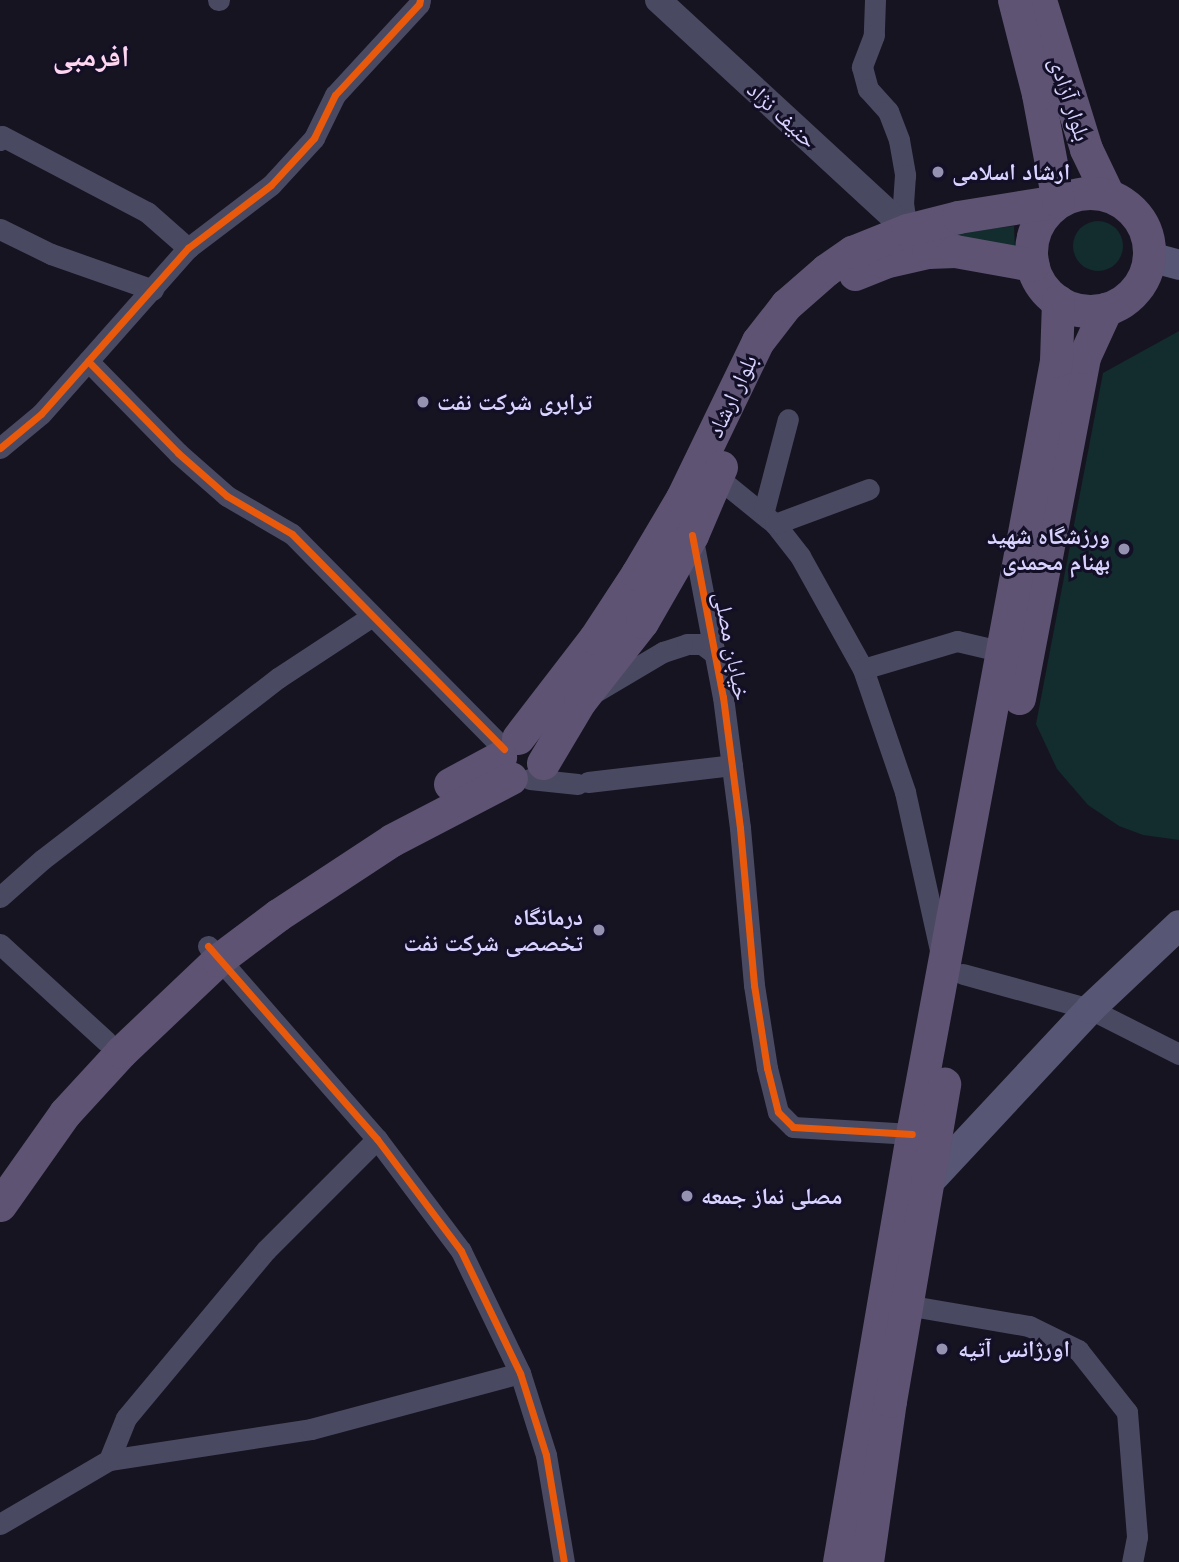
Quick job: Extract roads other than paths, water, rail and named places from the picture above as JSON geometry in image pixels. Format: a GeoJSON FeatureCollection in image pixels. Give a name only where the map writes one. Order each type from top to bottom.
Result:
{"type":"FeatureCollection","features":[{"type":"Feature","properties":{"kind":"main road","name":"بلوار آزادی"},"geometry":{"type":"LineString","coordinates":[[1039,2],[1086,149],[1108,195]]}},
{"type":"Feature","properties":{"kind":"main road","name":"بلوار آزادی"},"geometry":{"type":"LineString","coordinates":[[1039,2],[1038,94],[1058,201]]}},
{"type":"Feature","properties":{"kind":"main road"},"geometry":{"type":"LineString","coordinates":[[1083,193],[1108,195],[1126,204],[1140,219],[1164,261],[1146,274],[1136,290],[1123,302],[1106,309],[1082,310],[1058,301],[1038,279],[1031,247],[1035,229],[1044,214],[1058,201],[1083,193]]}},
{"type":"Feature","properties":{"kind":"main road","name":"بلوار ارشاد"},"geometry":{"type":"LineString","coordinates":[[518,761],[580,701],[642,622],[692,515],[758,341],[786,305],[826,270],[852,252],[906,230],[958,217],[1058,201]]}},
{"type":"Feature","properties":{"kind":"main road","name":"بلوار ارشاد"},"geometry":{"type":"LineString","coordinates":[[518,761],[595,638],[692,515],[717,477],[779,344],[806,312],[855,274],[884,262],[928,252],[954,251],[1033,265]]}},
{"type":"Feature","properties":{"kind":"main road"},"geometry":{"type":"LineString","coordinates":[[867,1562],[927,1184],[953,969],[1012,592],[1056,362],[1058,301]]}},
{"type":"Feature","properties":{"kind":"main road"},"geometry":{"type":"LineString","coordinates":[[839,1562],[912,1134],[953,969],[1084,357],[1106,309]]}},
{"type":"Feature","properties":{"kind":"main road"},"geometry":{"type":"LineString","coordinates":[[0,1167],[52,1099],[106,1041],[213,953],[278,915],[518,761]]}},
{"type":"Feature","properties":{"kind":"main road"},"geometry":{"type":"LineString","coordinates":[[927,1184],[1090,1009],[1179,925]]}},
{"type":"Feature","properties":{"kind":"main road"},"geometry":{"type":"LineString","coordinates":[[0,1205],[65,1113],[213,953]]}},
{"type":"Feature","properties":{"kind":"street"},"geometry":{"type":"LineString","coordinates":[[0,447],[41,414],[188,248],[271,186],[314,138],[335,95],[419,5],[420,0]]}},
{"type":"Feature","properties":{"kind":"street","name":"حنیف نژاد"},"geometry":{"type":"LineString","coordinates":[[658,0],[906,230]]}},
{"type":"Feature","properties":{"kind":"street"},"geometry":{"type":"LineString","coordinates":[[875,0],[874,35],[862,67],[867,89],[888,111],[899,140],[905,175],[903,203],[906,230]]}},
{"type":"Feature","properties":{"kind":"street"},"geometry":{"type":"LineString","coordinates":[[1,136],[147,212],[188,248]]}},
{"type":"Feature","properties":{"kind":"street"},"geometry":{"type":"LineString","coordinates":[[0,229],[51,254],[153,290]]}},
{"type":"Feature","properties":{"kind":"street"},"geometry":{"type":"LineString","coordinates":[[88,361],[178,453],[226,496],[292,534],[371,617],[518,761],[583,783],[733,765]]}},
{"type":"Feature","properties":{"kind":"street"},"geometry":{"type":"LineString","coordinates":[[769,519],[788,419]]}},
{"type":"Feature","properties":{"kind":"street"},"geometry":{"type":"LineString","coordinates":[[717,477],[769,519],[800,556],[863,669],[905,792],[953,969],[1090,1009],[1179,1054]]}},
{"type":"Feature","properties":{"kind":"street"},"geometry":{"type":"LineString","coordinates":[[769,519],[869,489]]}},
{"type":"Feature","properties":{"kind":"street","name":"خیابان مصلی"},"geometry":{"type":"LineString","coordinates":[[692,515],[733,765],[754,985],[767,1068],[778,1112],[793,1127],[912,1134]]}},
{"type":"Feature","properties":{"kind":"street"},"geometry":{"type":"LineString","coordinates":[[0,897],[43,859],[278,678],[371,617]]}},
{"type":"Feature","properties":{"kind":"street"},"geometry":{"type":"LineString","coordinates":[[863,669],[957,641],[1004,652]]}},
{"type":"Feature","properties":{"kind":"street"},"geometry":{"type":"LineString","coordinates":[[580,701],[663,652],[702,644],[714,653]]}},
{"type":"Feature","properties":{"kind":"street"},"geometry":{"type":"LineString","coordinates":[[0,944],[106,1041]]}},
{"type":"Feature","properties":{"kind":"street"},"geometry":{"type":"LineString","coordinates":[[213,953],[377,1139],[461,1251],[520,1373],[546,1455],[564,1562]]}},
{"type":"Feature","properties":{"kind":"street"},"geometry":{"type":"LineString","coordinates":[[109,1460],[126,1418],[266,1251],[377,1139]]}},
{"type":"Feature","properties":{"kind":"street"},"geometry":{"type":"LineString","coordinates":[[906,1305],[1029,1326],[1078,1350],[1127,1412],[1138,1537],[1132,1562]]}},
{"type":"Feature","properties":{"kind":"street"},"geometry":{"type":"LineString","coordinates":[[0,1524],[109,1460],[311,1429],[520,1373]]}},
{"type":"Feature","properties":{"kind":"place","name":"ارشاد اسلامی"},"geometry":{"type":"Point","coordinates":[938,172]}},
{"type":"Feature","properties":{"kind":"place","name":"ترابری شرکت نفت"},"geometry":{"type":"Point","coordinates":[423,402]}},
{"type":"Feature","properties":{"kind":"place","name":"ورزشگاه شهید بهنام محمدی"},"geometry":{"type":"Point","coordinates":[1124,549]}},
{"type":"Feature","properties":{"kind":"place","name":"درمانگاه تخصصی شرکت نفت"},"geometry":{"type":"Point","coordinates":[599,930]}},
{"type":"Feature","properties":{"kind":"place","name":"مصلی نماز جمعه"},"geometry":{"type":"Point","coordinates":[687,1196]}},
{"type":"Feature","properties":{"kind":"place","name":"اورژانس آتیه"},"geometry":{"type":"Point","coordinates":[942,1349]}},
{"type":"Feature","properties":{"kind":"district","name":"افرمبی"},"geometry":{"type":"Point","coordinates":[91,55]}}]}
